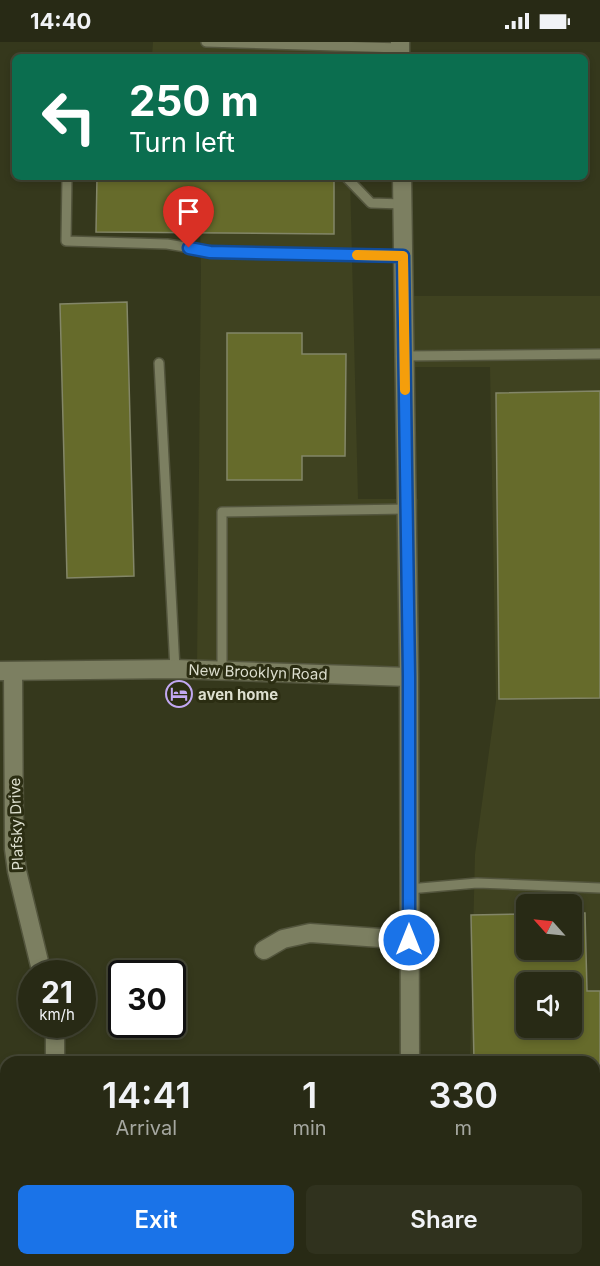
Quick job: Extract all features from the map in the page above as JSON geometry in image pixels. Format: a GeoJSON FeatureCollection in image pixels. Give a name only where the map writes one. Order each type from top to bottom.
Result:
{"type":"FeatureCollection","features":[{"type":"Feature","properties":{"kind":"street"},"geometry":{"type":"LineString","coordinates":[[402,180],[409,677],[410,1056]]}},
{"type":"Feature","properties":{"kind":"street","name":"New Brooklyn Road"},"geometry":{"type":"LineString","coordinates":[[7,671],[176,669],[409,677]]}},
{"type":"Feature","properties":{"kind":"street","name":"Plafsky Drive"},"geometry":{"type":"LineString","coordinates":[[7,671],[14,849],[8,873],[37,960]]}},
{"type":"Feature","properties":{"kind":"street"},"geometry":{"type":"LineString","coordinates":[[264,950],[283,939],[310,933],[409,940]]}},
{"type":"Feature","properties":{"kind":"street"},"geometry":{"type":"LineString","coordinates":[[55,1038],[55,1056]]}},
{"type":"Feature","properties":{"kind":"lane"},"geometry":{"type":"LineString","coordinates":[[206,42],[400,49]]}},
{"type":"Feature","properties":{"kind":"lane"},"geometry":{"type":"LineString","coordinates":[[67,180],[66,241],[167,244],[210,252],[403,256]]}},
{"type":"Feature","properties":{"kind":"lane"},"geometry":{"type":"LineString","coordinates":[[349,180],[371,203],[402,204]]}},
{"type":"Feature","properties":{"kind":"lane"},"geometry":{"type":"LineString","coordinates":[[404,356],[600,354]]}},
{"type":"Feature","properties":{"kind":"lane"},"geometry":{"type":"LineString","coordinates":[[159,363],[176,669]]}},
{"type":"Feature","properties":{"kind":"lane"},"geometry":{"type":"LineString","coordinates":[[222,671],[222,512],[406,509]]}},
{"type":"Feature","properties":{"kind":"lane"},"geometry":{"type":"LineString","coordinates":[[409,888],[477,883],[600,888]]}},
{"type":"Feature","properties":{"kind":"shaded area"},"geometry":{"type":"Polygon","coordinates":[[[153,42],[406,42],[406,54],[152,54],[153,42]]]}},
{"type":"Feature","properties":{"kind":"shaded area"},"geometry":{"type":"Polygon","coordinates":[[[199,180],[350,180],[358,499],[418,499],[409,677],[197,669],[201,270],[199,180]]]}},
{"type":"Feature","properties":{"kind":"shaded area"},"geometry":{"type":"Polygon","coordinates":[[[414,296],[600,296],[600,1056],[470,1056],[475,854],[496,701],[490,367],[415,367],[414,296]]]}},
{"type":"Feature","properties":{"kind":"building"},"geometry":{"type":"Polygon","coordinates":[[[97,180],[334,180],[334,234],[96,232],[97,180]]]}},
{"type":"Feature","properties":{"kind":"building"},"geometry":{"type":"Polygon","coordinates":[[[127,302],[134,576],[67,578],[60,304],[127,302]]]}},
{"type":"Feature","properties":{"kind":"building"},"geometry":{"type":"Polygon","coordinates":[[[227,333],[302,333],[302,354],[346,354],[345,456],[302,456],[302,480],[227,480],[227,333]]]}},
{"type":"Feature","properties":{"kind":"building"},"geometry":{"type":"Polygon","coordinates":[[[600,391],[600,698],[499,699],[496,393],[600,391]]]}},
{"type":"Feature","properties":{"kind":"building"},"geometry":{"type":"Polygon","coordinates":[[[582,913],[585,913],[587,991],[600,991],[600,1056],[474,1056],[471,915],[516,914],[516,960],[582,960],[582,913]]]}},
{"type":"Feature","properties":{"kind":"slow traffic"},"geometry":{"type":"LineString","coordinates":[[357,255],[403,256],[405,390]]}},
{"type":"Feature","properties":{"kind":"place","name":"aven home"},"geometry":{"type":"Point","coordinates":[179,694]}},
{"type":"Feature","properties":{"kind":"route"},"geometry":{"type":"LineString","coordinates":[[189,248],[210,252],[403,256],[409,677],[409,940]]}}]}
